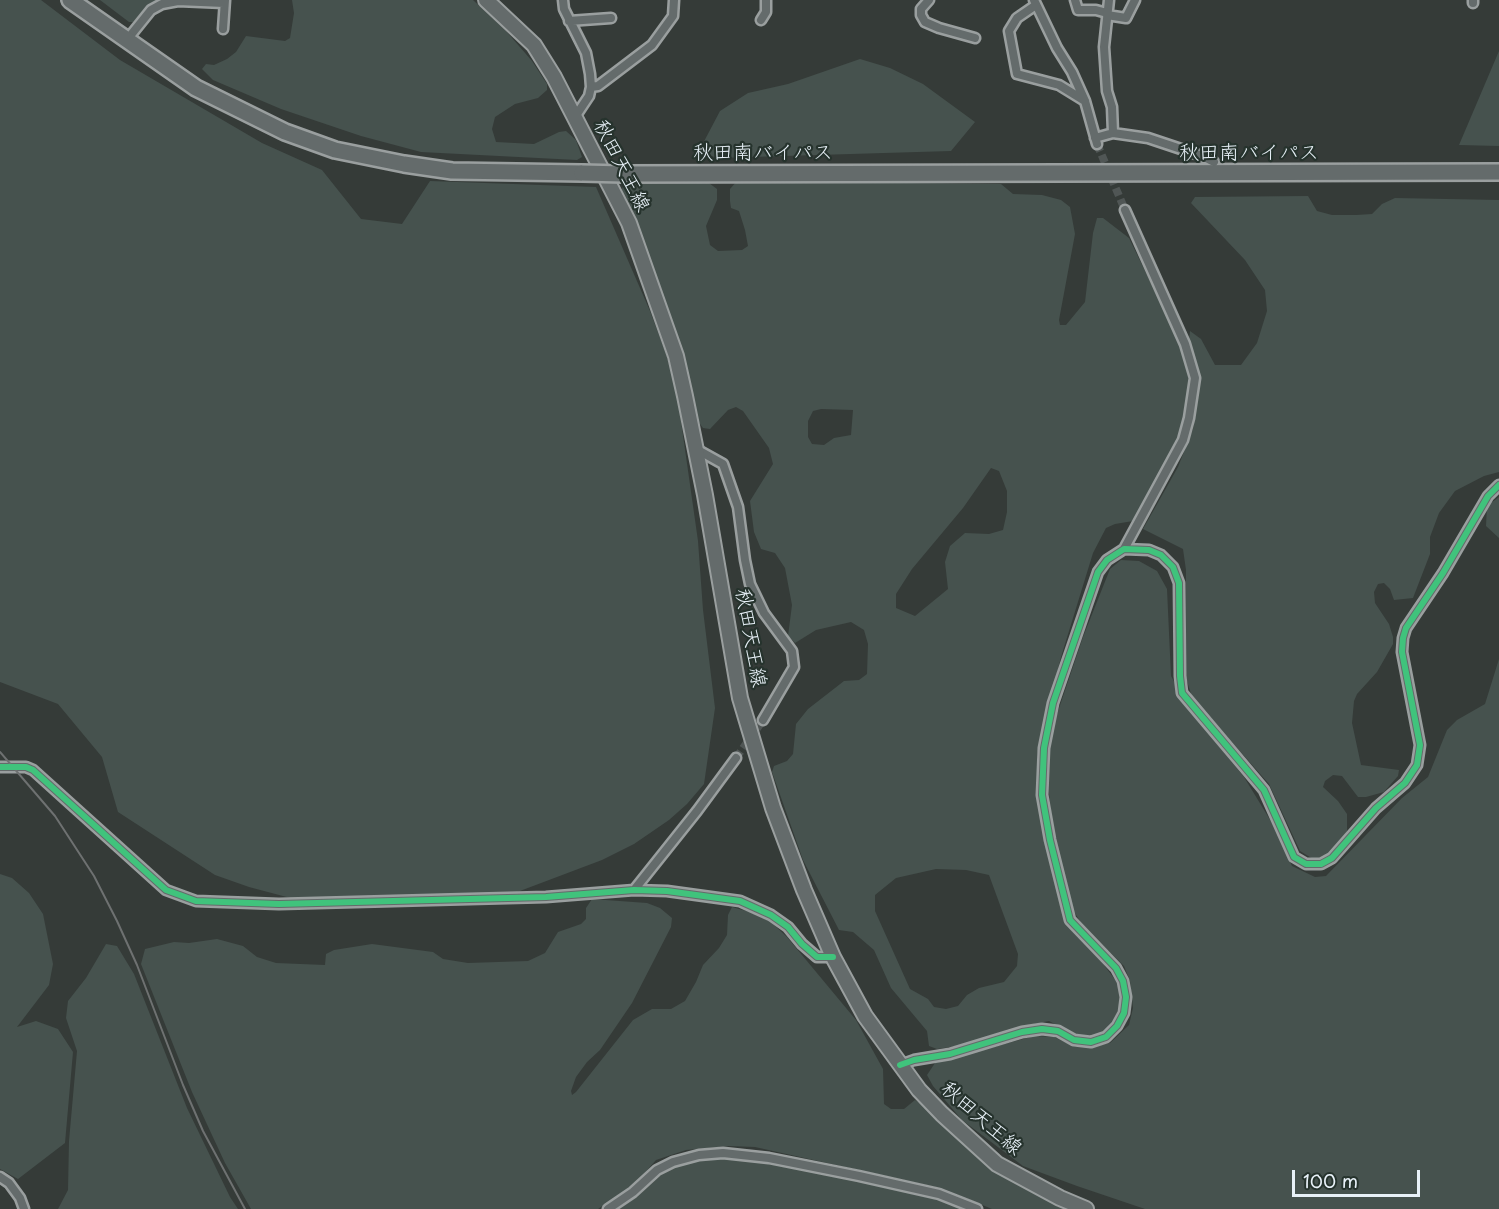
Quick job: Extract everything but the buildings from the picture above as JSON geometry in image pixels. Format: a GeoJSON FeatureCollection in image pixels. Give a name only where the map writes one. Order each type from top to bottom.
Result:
{"type":"FeatureCollection","features":[{"type":"Feature","properties":{"kind":"highway","name":"秋田南バイパス"},"geometry":{"type":"LineString","coordinates":[[70,0],[196,88],[285,132],[334,150],[452,171],[623,174],[1499,172]]}},
{"type":"Feature","properties":{"kind":"main road","name":"秋田天王線"},"geometry":{"type":"LineString","coordinates":[[486,0],[534,45],[554,77],[629,223],[676,356],[696,449],[740,698],[773,808],[804,890],[833,957],[865,1016],[919,1090],[942,1114],[997,1164],[1060,1198],[1086,1209]]}},
{"type":"Feature","properties":{"kind":"street"},"geometry":{"type":"LineString","coordinates":[[563,0],[569,21],[586,52],[591,87],[589,96],[575,117]]}},
{"type":"Feature","properties":{"kind":"street"},"geometry":{"type":"LineString","coordinates":[[591,87],[598,86],[652,45],[673,16],[674,0]]}},
{"type":"Feature","properties":{"kind":"street"},"geometry":{"type":"LineString","coordinates":[[761,20],[766,12],[766,0]]}},
{"type":"Feature","properties":{"kind":"street"},"geometry":{"type":"LineString","coordinates":[[928,0],[921,9],[925,22],[975,38]]}},
{"type":"Feature","properties":{"kind":"street"},"geometry":{"type":"LineString","coordinates":[[1075,0],[1078,10],[1096,10],[1126,18],[1135,0]]}},
{"type":"Feature","properties":{"kind":"street"},"geometry":{"type":"LineString","coordinates":[[1109,0],[1104,47],[1113,133]]}},
{"type":"Feature","properties":{"kind":"street"},"geometry":{"type":"LineString","coordinates":[[126,41],[151,10],[162,4],[178,1],[225,2],[223,29]]}},
{"type":"Feature","properties":{"kind":"street"},"geometry":{"type":"LineString","coordinates":[[1085,101],[1059,85],[1017,74],[1009,31],[1017,18],[1035,2],[1085,101],[1096,141],[1113,133],[1148,138],[1214,162]]}},
{"type":"Feature","properties":{"kind":"street"},"geometry":{"type":"LineString","coordinates":[[569,21],[611,18]]}},
{"type":"Feature","properties":{"kind":"street"},"geometry":{"type":"LineString","coordinates":[[1124,549],[1183,440],[1195,378],[1185,344],[1125,210]]}},
{"type":"Feature","properties":{"kind":"street"},"geometry":{"type":"LineString","coordinates":[[696,449],[723,464],[738,507],[750,584],[764,613],[792,651],[794,668],[763,720]]}},
{"type":"Feature","properties":{"kind":"street"},"geometry":{"type":"LineString","coordinates":[[900,1065],[914,1060],[950,1054],[1022,1032],[1042,1029],[1058,1031],[1074,1040],[1091,1042],[1106,1037],[1117,1026],[1124,1013],[1126,997],[1123,981],[1116,968],[1070,920],[1050,840],[1042,795],[1044,748],[1053,703],[1098,572],[1112,555],[1124,549],[1149,550],[1156,552],[1173,567],[1179,583],[1182,693],[1264,790],[1294,857],[1306,864],[1321,864],[1332,858],[1376,808],[1405,783],[1417,765],[1420,745],[1402,652],[1403,638],[1406,628],[1443,573],[1488,496],[1499,485]]}},
{"type":"Feature","properties":{"kind":"street"},"geometry":{"type":"LineString","coordinates":[[634,890],[736,758]]}},
{"type":"Feature","properties":{"kind":"street"},"geometry":{"type":"LineString","coordinates":[[0,767],[26,767],[33,770],[166,890],[196,901],[279,904],[546,897],[634,890],[667,891],[740,901],[771,915],[788,927],[817,957],[833,957]]}},
{"type":"Feature","properties":{"kind":"street"},"geometry":{"type":"LineString","coordinates":[[608,1209],[633,1192],[657,1170],[673,1162],[699,1155],[723,1153],[769,1158],[859,1176],[939,1194],[977,1209]]}},
{"type":"Feature","properties":{"kind":"street"},"geometry":{"type":"LineString","coordinates":[[0,1177],[9,1183],[20,1198],[24,1209]]}},
{"type":"Feature","properties":{"kind":"shaded area"},"geometry":{"type":"Polygon","coordinates":[[[0,0],[41,0],[120,60],[262,143],[322,170],[361,219],[402,224],[430,181],[596,187],[667,356],[677,393],[698,541],[703,610],[715,708],[704,784],[669,820],[634,844],[602,860],[504,897],[475,905],[348,907],[298,900],[215,875],[118,812],[102,757],[58,704],[0,682],[0,0]]]}},
{"type":"Feature","properties":{"kind":"shaded area"},"geometry":{"type":"Polygon","coordinates":[[[100,0],[157,0],[146,7],[133,22],[129,22],[100,0]]]}},
{"type":"Feature","properties":{"kind":"shaded area"},"geometry":{"type":"Polygon","coordinates":[[[292,0],[473,0],[506,31],[532,61],[547,84],[547,90],[538,98],[515,104],[495,117],[492,129],[496,142],[534,144],[566,131],[576,140],[582,157],[577,160],[421,152],[361,136],[281,109],[213,80],[202,69],[206,64],[214,65],[227,59],[236,52],[246,36],[285,41],[290,38],[294,13],[292,0]]]}},
{"type":"Feature","properties":{"kind":"shaded area"},"geometry":{"type":"Polygon","coordinates":[[[1499,51],[1499,146],[1459,145],[1499,51]]]}},
{"type":"Feature","properties":{"kind":"shaded area"},"geometry":{"type":"Polygon","coordinates":[[[860,59],[890,68],[923,84],[975,122],[951,151],[717,158],[699,151],[720,111],[748,93],[788,84],[860,59]]]}},
{"type":"Feature","properties":{"kind":"shaded area"},"geometry":{"type":"Polygon","coordinates":[[[737,181],[1001,184],[1013,194],[1042,195],[1061,200],[1070,207],[1075,234],[1060,325],[1066,325],[1085,302],[1093,233],[1097,218],[1103,218],[1129,238],[1186,355],[1189,382],[1182,423],[1173,451],[1133,521],[1106,528],[1093,553],[1061,657],[1037,755],[1037,798],[1061,909],[1072,931],[1101,961],[1116,981],[1121,993],[1119,1009],[1110,1027],[1101,1034],[1088,1039],[1049,1021],[1018,1027],[984,1042],[937,1049],[929,1046],[927,1031],[891,988],[874,950],[853,932],[839,930],[803,860],[772,772],[774,766],[787,761],[793,754],[796,724],[808,709],[844,681],[859,680],[867,674],[868,644],[864,630],[851,622],[816,630],[795,643],[788,636],[792,605],[785,568],[775,553],[761,549],[754,532],[750,501],[773,464],[769,448],[743,411],[736,407],[728,410],[710,429],[703,428],[697,420],[684,356],[649,256],[620,194],[624,184],[709,183],[717,189],[717,200],[706,226],[710,245],[718,251],[742,250],[748,246],[745,230],[739,211],[731,208],[730,189],[737,181]],[[853,410],[813,411],[808,421],[808,437],[812,444],[824,445],[834,438],[851,435],[853,410]],[[991,468],[963,508],[912,569],[896,594],[896,608],[915,616],[948,589],[945,562],[950,546],[965,533],[989,534],[1003,530],[1007,512],[1007,491],[999,471],[991,468]],[[936,869],[896,878],[875,895],[875,911],[910,989],[928,999],[934,1007],[946,1009],[958,1006],[967,995],[979,988],[1004,982],[1017,966],[1018,954],[989,875],[966,870],[936,869]]]}},
{"type":"Feature","properties":{"kind":"shaded area"},"geometry":{"type":"Polygon","coordinates":[[[1308,196],[1317,211],[1332,215],[1372,214],[1382,204],[1395,198],[1499,200],[1499,472],[1484,476],[1455,491],[1439,513],[1430,537],[1430,554],[1413,598],[1394,600],[1390,589],[1384,583],[1378,584],[1374,592],[1375,603],[1389,624],[1393,644],[1377,672],[1357,694],[1352,723],[1361,765],[1399,770],[1398,776],[1384,792],[1366,797],[1358,797],[1342,776],[1333,775],[1325,781],[1323,787],[1338,801],[1347,814],[1347,831],[1340,845],[1323,859],[1313,859],[1300,851],[1269,784],[1192,697],[1186,678],[1186,570],[1183,549],[1143,529],[1178,467],[1193,429],[1199,386],[1189,341],[1190,331],[1201,339],[1215,365],[1241,365],[1257,343],[1267,311],[1265,290],[1245,260],[1191,203],[1195,197],[1308,196]]]}},
{"type":"Feature","properties":{"kind":"shaded area"},"geometry":{"type":"Polygon","coordinates":[[[1499,497],[1499,538],[1486,526],[1487,506],[1499,497]]]}},
{"type":"Feature","properties":{"kind":"shaded area"},"geometry":{"type":"Polygon","coordinates":[[[1121,560],[1139,561],[1157,571],[1167,589],[1171,676],[1191,712],[1244,777],[1272,823],[1292,866],[1315,877],[1326,876],[1402,798],[1428,777],[1447,730],[1457,720],[1485,704],[1499,659],[1499,1209],[1145,1209],[1023,1166],[962,1120],[933,1086],[927,1075],[935,1063],[1034,1036],[1054,1037],[1075,1047],[1110,1043],[1129,1025],[1133,1008],[1130,981],[1124,966],[1082,925],[1072,908],[1054,836],[1048,786],[1050,735],[1083,637],[1110,569],[1121,560]]]}},
{"type":"Feature","properties":{"kind":"shaded area"},"geometry":{"type":"Polygon","coordinates":[[[0,874],[12,878],[29,893],[43,914],[53,964],[49,985],[17,1027],[36,1021],[58,1029],[73,1052],[65,1143],[18,1179],[0,1169],[0,874]]]}},
{"type":"Feature","properties":{"kind":"shaded area"},"geometry":{"type":"Polygon","coordinates":[[[592,899],[647,903],[660,908],[672,918],[671,927],[632,1003],[600,1050],[576,1077],[571,1091],[572,1095],[633,1020],[652,1009],[671,1009],[685,1001],[703,965],[719,948],[727,935],[728,915],[732,907],[771,922],[787,937],[856,1020],[883,1069],[884,1104],[891,1109],[904,1109],[915,1100],[983,1160],[1063,1209],[992,1209],[944,1189],[755,1147],[729,1146],[686,1150],[656,1160],[635,1184],[598,1209],[251,1209],[225,1163],[192,1092],[141,964],[145,949],[174,942],[189,943],[217,939],[243,946],[257,957],[276,963],[325,965],[326,954],[334,950],[372,944],[433,952],[443,959],[468,963],[528,961],[545,953],[558,932],[581,924],[586,919],[586,908],[592,899]]]}},
{"type":"Feature","properties":{"kind":"shaded area"},"geometry":{"type":"Polygon","coordinates":[[[106,944],[117,946],[134,974],[187,1108],[238,1209],[58,1209],[68,1190],[69,1141],[77,1051],[66,1018],[68,1001],[86,978],[106,944]]]}},
{"type":"Feature","properties":{"kind":"shaded area"},"geometry":{"type":"Polygon","coordinates":[[[714,1158],[795,1167],[944,1201],[965,1209],[619,1209],[637,1197],[663,1173],[683,1164],[714,1158]]]}},
{"type":"Feature","properties":{"kind":"tunnel"},"geometry":{"type":"LineString","coordinates":[[1097,144],[1125,210]]}},
{"type":"Feature","properties":{"kind":"tunnel"},"geometry":{"type":"LineString","coordinates":[[736,758],[763,720]]}},
{"type":"Feature","properties":{"kind":"railway"},"geometry":{"type":"LineString","coordinates":[[0,752],[55,816],[94,876],[137,965],[203,1131],[245,1209]]}},
{"type":"Feature","properties":{"kind":"cycle path"},"geometry":{"type":"LineString","coordinates":[[900,1065],[914,1060],[950,1054],[1022,1032],[1042,1029],[1058,1031],[1074,1040],[1091,1042],[1106,1037],[1117,1026],[1124,1013],[1126,997],[1123,981],[1116,968],[1070,920],[1050,840],[1042,795],[1044,748],[1053,703],[1098,572],[1107,560],[1124,549],[1149,550],[1161,555],[1173,567],[1179,583],[1182,693],[1264,790],[1294,857],[1306,864],[1321,864],[1332,858],[1376,808],[1405,783],[1417,765],[1420,745],[1402,652],[1403,638],[1406,628],[1443,573],[1488,496],[1499,485]]}},
{"type":"Feature","properties":{"kind":"cycle path"},"geometry":{"type":"LineString","coordinates":[[0,767],[26,767],[33,770],[166,890],[196,901],[279,904],[546,897],[634,890],[667,891],[740,901],[771,915],[788,927],[817,957],[833,957]]}}]}
